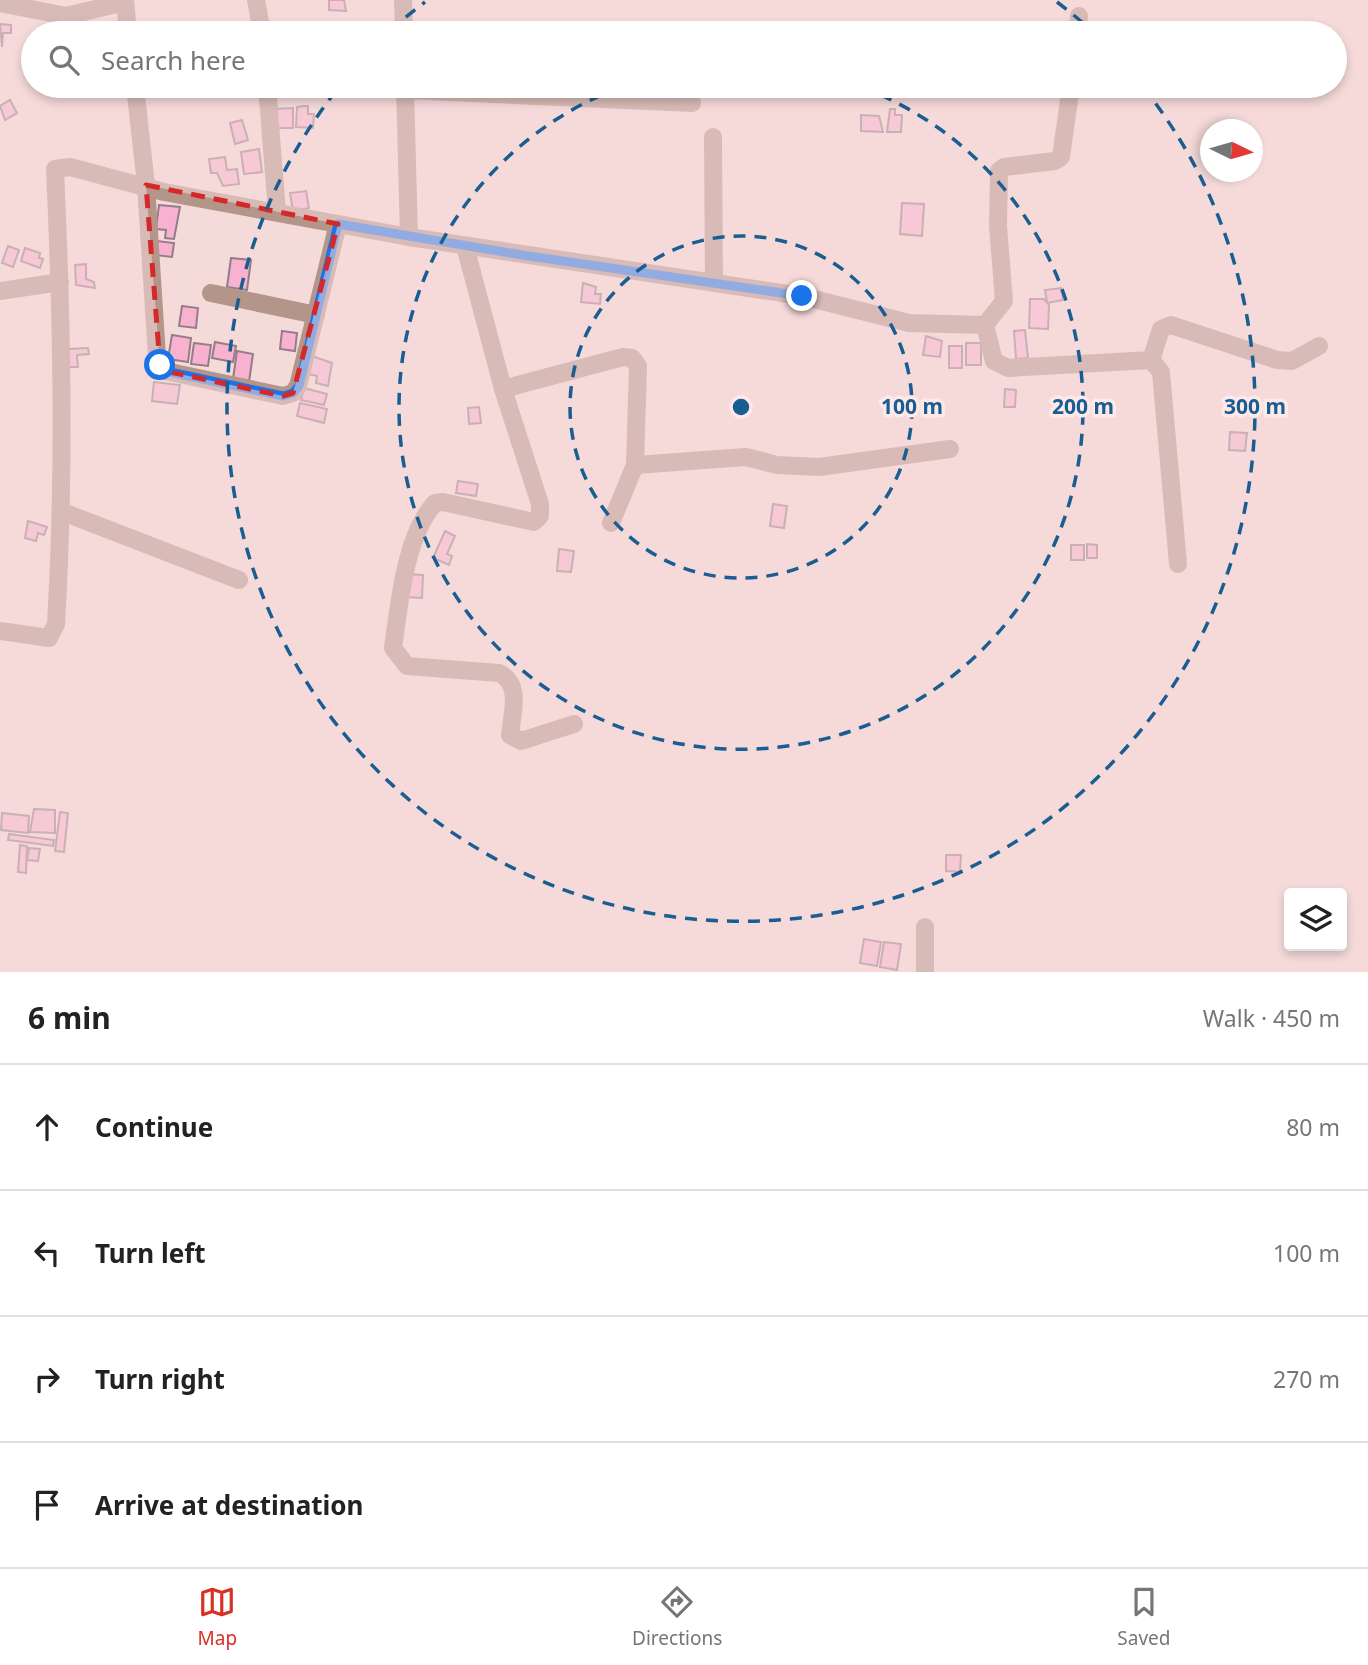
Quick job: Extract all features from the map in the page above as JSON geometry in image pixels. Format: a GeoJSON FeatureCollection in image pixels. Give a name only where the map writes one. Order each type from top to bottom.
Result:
{"type":"FeatureCollection","features":[{"type":"Feature","properties":{"kind":"street"},"geometry":{"type":"LineString","coordinates":[[256,0],[259,21]]}},
{"type":"Feature","properties":{"kind":"street"},"geometry":{"type":"LineString","coordinates":[[403,0],[404,21]]}},
{"type":"Feature","properties":{"kind":"street"},"geometry":{"type":"LineString","coordinates":[[0,3],[66,16],[125,1],[127,21]]}},
{"type":"Feature","properties":{"kind":"street"},"geometry":{"type":"LineString","coordinates":[[136,98],[146,185],[157,357],[165,371],[283,396],[293,393],[299,386],[338,224]]}},
{"type":"Feature","properties":{"kind":"street"},"geometry":{"type":"LineString","coordinates":[[268,98],[277,212]]}},
{"type":"Feature","properties":{"kind":"street"},"geometry":{"type":"LineString","coordinates":[[405,98],[409,237]]}},
{"type":"Feature","properties":{"kind":"street"},"geometry":{"type":"LineString","coordinates":[[596,98],[692,103]]}},
{"type":"Feature","properties":{"kind":"street"},"geometry":{"type":"LineString","coordinates":[[985,325],[1004,301],[998,226],[999,171],[1004,167],[1055,161],[1061,157],[1069,98]]}},
{"type":"Feature","properties":{"kind":"street"},"geometry":{"type":"LineString","coordinates":[[713,137],[714,283]]}},
{"type":"Feature","properties":{"kind":"street"},"geometry":{"type":"LineString","coordinates":[[0,631],[49,638],[56,624],[63,512],[60,282],[55,169],[70,167],[146,185],[163,192],[409,237],[802,296],[909,323],[985,325]]}},
{"type":"Feature","properties":{"kind":"street"},"geometry":{"type":"LineString","coordinates":[[465,246],[503,389],[540,504],[540,516],[534,522],[443,502],[435,503],[428,511],[405,569],[393,648],[407,666],[499,673],[508,677],[514,685],[510,735],[515,740],[521,741],[575,724]]}},
{"type":"Feature","properties":{"kind":"street"},"geometry":{"type":"LineString","coordinates":[[0,290],[60,282]]}},
{"type":"Feature","properties":{"kind":"street"},"geometry":{"type":"LineString","coordinates":[[211,293],[316,315]]}},
{"type":"Feature","properties":{"kind":"street"},"geometry":{"type":"LineString","coordinates":[[985,325],[994,361],[999,366],[1151,360]]}},
{"type":"Feature","properties":{"kind":"street"},"geometry":{"type":"LineString","coordinates":[[1151,360],[1161,329],[1171,325],[1277,360],[1292,361],[1319,346]]}},
{"type":"Feature","properties":{"kind":"street"},"geometry":{"type":"LineString","coordinates":[[503,389],[623,357],[632,358],[639,366],[635,465],[611,523]]}},
{"type":"Feature","properties":{"kind":"street"},"geometry":{"type":"LineString","coordinates":[[1151,360],[1161,372],[1178,564]]}},
{"type":"Feature","properties":{"kind":"street"},"geometry":{"type":"LineString","coordinates":[[635,465],[746,457],[777,465],[820,467],[950,449]]}},
{"type":"Feature","properties":{"kind":"street"},"geometry":{"type":"LineString","coordinates":[[63,512],[239,580]]}},
{"type":"Feature","properties":{"kind":"street"},"geometry":{"type":"LineString","coordinates":[[925,927],[925,972]]}},
{"type":"Feature","properties":{"kind":"highlighted area"},"geometry":{"type":"Polygon","coordinates":[[[146,185],[338,224],[293,393],[283,396],[165,371],[160,365],[146,185]]]}},
{"type":"Feature","properties":{"kind":"building"},"geometry":{"type":"Polygon","coordinates":[[[329,0],[344,0],[346,11],[329,10],[329,0]]]}},
{"type":"Feature","properties":{"kind":"building"},"geometry":{"type":"Polygon","coordinates":[[[0,24],[11,25],[11,33],[3,33],[2,47],[0,24]]]}},
{"type":"Feature","properties":{"kind":"building"},"geometry":{"type":"Polygon","coordinates":[[[10,100],[17,113],[5,120],[0,106],[10,100]]]}},
{"type":"Feature","properties":{"kind":"building"},"geometry":{"type":"Polygon","coordinates":[[[308,106],[308,114],[314,114],[313,128],[296,127],[297,107],[308,106]]]}},
{"type":"Feature","properties":{"kind":"building"},"geometry":{"type":"Polygon","coordinates":[[[293,108],[293,128],[275,128],[274,109],[293,108]]]}},
{"type":"Feature","properties":{"kind":"building"},"geometry":{"type":"Polygon","coordinates":[[[890,109],[895,109],[895,115],[902,115],[901,132],[887,132],[890,109]]]}},
{"type":"Feature","properties":{"kind":"building"},"geometry":{"type":"Polygon","coordinates":[[[861,115],[879,116],[883,132],[861,131],[861,115]]]}},
{"type":"Feature","properties":{"kind":"building"},"geometry":{"type":"Polygon","coordinates":[[[242,120],[248,140],[235,144],[230,123],[242,120]]]}},
{"type":"Feature","properties":{"kind":"building"},"geometry":{"type":"Polygon","coordinates":[[[259,149],[262,172],[244,174],[241,152],[259,149]]]}},
{"type":"Feature","properties":{"kind":"building"},"geometry":{"type":"Polygon","coordinates":[[[225,157],[227,170],[237,169],[239,184],[223,186],[217,173],[211,173],[209,159],[225,157]]]}},
{"type":"Feature","properties":{"kind":"building"},"geometry":{"type":"Polygon","coordinates":[[[306,191],[309,208],[293,211],[290,193],[306,191]]]}},
{"type":"Feature","properties":{"kind":"building"},"geometry":{"type":"Polygon","coordinates":[[[902,203],[924,204],[922,236],[900,234],[902,203]]]}},
{"type":"Feature","properties":{"kind":"building"},"geometry":{"type":"Polygon","coordinates":[[[159,205],[180,207],[174,239],[165,238],[166,230],[156,229],[159,205]]]}},
{"type":"Feature","properties":{"kind":"building"},"geometry":{"type":"Polygon","coordinates":[[[157,241],[174,243],[172,257],[155,255],[157,241]]]}},
{"type":"Feature","properties":{"kind":"building"},"geometry":{"type":"Polygon","coordinates":[[[8,246],[19,250],[13,267],[2,263],[8,246]]]}},
{"type":"Feature","properties":{"kind":"building"},"geometry":{"type":"Polygon","coordinates":[[[25,248],[40,253],[39,258],[43,259],[40,268],[21,261],[25,248]]]}},
{"type":"Feature","properties":{"kind":"building"},"geometry":{"type":"Polygon","coordinates":[[[231,258],[251,260],[247,290],[227,287],[231,258]]]}},
{"type":"Feature","properties":{"kind":"building"},"geometry":{"type":"Polygon","coordinates":[[[86,264],[86,279],[94,282],[95,288],[76,285],[75,265],[86,264]]]}},
{"type":"Feature","properties":{"kind":"building"},"geometry":{"type":"Polygon","coordinates":[[[583,283],[596,287],[595,294],[601,294],[600,304],[581,302],[583,283]]]}},
{"type":"Feature","properties":{"kind":"building"},"geometry":{"type":"Polygon","coordinates":[[[1061,288],[1063,300],[1047,303],[1045,290],[1061,288]]]}},
{"type":"Feature","properties":{"kind":"building"},"geometry":{"type":"Polygon","coordinates":[[[1030,299],[1044,299],[1049,305],[1048,329],[1029,328],[1030,299]]]}},
{"type":"Feature","properties":{"kind":"building"},"geometry":{"type":"Polygon","coordinates":[[[182,306],[198,308],[196,328],[179,326],[182,306]]]}},
{"type":"Feature","properties":{"kind":"building"},"geometry":{"type":"Polygon","coordinates":[[[1025,330],[1028,358],[1016,359],[1014,331],[1025,330]]]}},
{"type":"Feature","properties":{"kind":"building"},"geometry":{"type":"Polygon","coordinates":[[[282,331],[297,333],[295,351],[280,349],[282,331]]]}},
{"type":"Feature","properties":{"kind":"building"},"geometry":{"type":"Polygon","coordinates":[[[172,335],[191,338],[188,362],[168,359],[172,335]]]}},
{"type":"Feature","properties":{"kind":"building"},"geometry":{"type":"Polygon","coordinates":[[[926,336],[942,341],[940,357],[923,355],[926,336]]]}},
{"type":"Feature","properties":{"kind":"building"},"geometry":{"type":"Polygon","coordinates":[[[215,342],[236,346],[233,362],[212,358],[215,342]]]}},
{"type":"Feature","properties":{"kind":"building"},"geometry":{"type":"Polygon","coordinates":[[[194,343],[211,345],[208,366],[191,364],[194,343]]]}},
{"type":"Feature","properties":{"kind":"building"},"geometry":{"type":"Polygon","coordinates":[[[966,343],[981,343],[981,365],[966,365],[966,343]]]}},
{"type":"Feature","properties":{"kind":"building"},"geometry":{"type":"Polygon","coordinates":[[[949,346],[962,346],[962,368],[949,368],[949,346]]]}},
{"type":"Feature","properties":{"kind":"building"},"geometry":{"type":"Polygon","coordinates":[[[88,348],[89,354],[77,355],[78,367],[69,367],[68,349],[88,348]]]}},
{"type":"Feature","properties":{"kind":"building"},"geometry":{"type":"Polygon","coordinates":[[[237,351],[253,354],[249,382],[233,379],[237,351]]]}},
{"type":"Feature","properties":{"kind":"building"},"geometry":{"type":"Polygon","coordinates":[[[312,356],[332,363],[328,386],[316,383],[317,376],[308,374],[312,356]]]}},
{"type":"Feature","properties":{"kind":"building"},"geometry":{"type":"Polygon","coordinates":[[[154,382],[180,385],[177,404],[152,401],[154,382]]]}},
{"type":"Feature","properties":{"kind":"building"},"geometry":{"type":"Polygon","coordinates":[[[304,388],[327,394],[324,405],[301,400],[304,388]]]}},
{"type":"Feature","properties":{"kind":"building"},"geometry":{"type":"Polygon","coordinates":[[[1005,389],[1016,390],[1015,407],[1004,407],[1005,389]]]}},
{"type":"Feature","properties":{"kind":"building"},"geometry":{"type":"Polygon","coordinates":[[[300,403],[327,409],[324,423],[297,416],[300,403]]]}},
{"type":"Feature","properties":{"kind":"building"},"geometry":{"type":"Polygon","coordinates":[[[479,407],[481,423],[469,424],[468,408],[479,407]]]}},
{"type":"Feature","properties":{"kind":"building"},"geometry":{"type":"Polygon","coordinates":[[[1230,432],[1247,433],[1245,451],[1229,450],[1230,432]]]}},
{"type":"Feature","properties":{"kind":"building"},"geometry":{"type":"Polygon","coordinates":[[[458,481],[478,484],[476,496],[456,493],[458,481]]]}},
{"type":"Feature","properties":{"kind":"building"},"geometry":{"type":"Polygon","coordinates":[[[773,504],[787,506],[784,528],[770,526],[773,504]]]}},
{"type":"Feature","properties":{"kind":"building"},"geometry":{"type":"Polygon","coordinates":[[[28,521],[47,527],[44,535],[38,533],[36,541],[25,538],[28,521]]]}},
{"type":"Feature","properties":{"kind":"building"},"geometry":{"type":"Polygon","coordinates":[[[445,531],[455,536],[447,554],[452,556],[449,565],[433,558],[445,531]]]}},
{"type":"Feature","properties":{"kind":"building"},"geometry":{"type":"Polygon","coordinates":[[[1087,544],[1097,545],[1097,558],[1087,558],[1087,544]]]}},
{"type":"Feature","properties":{"kind":"building"},"geometry":{"type":"Polygon","coordinates":[[[1071,545],[1084,545],[1084,560],[1071,560],[1071,545]]]}},
{"type":"Feature","properties":{"kind":"building"},"geometry":{"type":"Polygon","coordinates":[[[559,549],[574,551],[571,572],[557,571],[559,549]]]}},
{"type":"Feature","properties":{"kind":"building"},"geometry":{"type":"Polygon","coordinates":[[[407,574],[423,575],[422,598],[406,597],[407,574]]]}},
{"type":"Feature","properties":{"kind":"building"},"geometry":{"type":"Polygon","coordinates":[[[34,809],[55,810],[55,833],[30,832],[34,809]]]}},
{"type":"Feature","properties":{"kind":"building"},"geometry":{"type":"Polygon","coordinates":[[[60,812],[68,813],[64,852],[55,851],[60,812]]]}},
{"type":"Feature","properties":{"kind":"building"},"geometry":{"type":"Polygon","coordinates":[[[2,813],[29,816],[28,833],[1,830],[2,813]]]}},
{"type":"Feature","properties":{"kind":"building"},"geometry":{"type":"Polygon","coordinates":[[[9,834],[54,840],[53,846],[8,840],[9,834]]]}},
{"type":"Feature","properties":{"kind":"building"},"geometry":{"type":"Polygon","coordinates":[[[20,845],[27,846],[26,873],[18,872],[20,845]]]}},
{"type":"Feature","properties":{"kind":"building"},"geometry":{"type":"Polygon","coordinates":[[[29,848],[40,849],[38,861],[27,860],[29,848]]]}},
{"type":"Feature","properties":{"kind":"building"},"geometry":{"type":"Polygon","coordinates":[[[946,855],[961,855],[960,872],[946,871],[946,855]]]}},
{"type":"Feature","properties":{"kind":"building"},"geometry":{"type":"Polygon","coordinates":[[[864,939],[881,942],[877,966],[860,963],[864,939]]]}},
{"type":"Feature","properties":{"kind":"building"},"geometry":{"type":"Polygon","coordinates":[[[884,942],[901,944],[897,970],[880,967],[884,942]]]}},
{"type":"Feature","properties":{"kind":"route"},"geometry":{"type":"LineString","coordinates":[[160,365],[165,371],[283,396],[293,393],[299,386],[338,224],[522,255],[802,296]]}}]}
